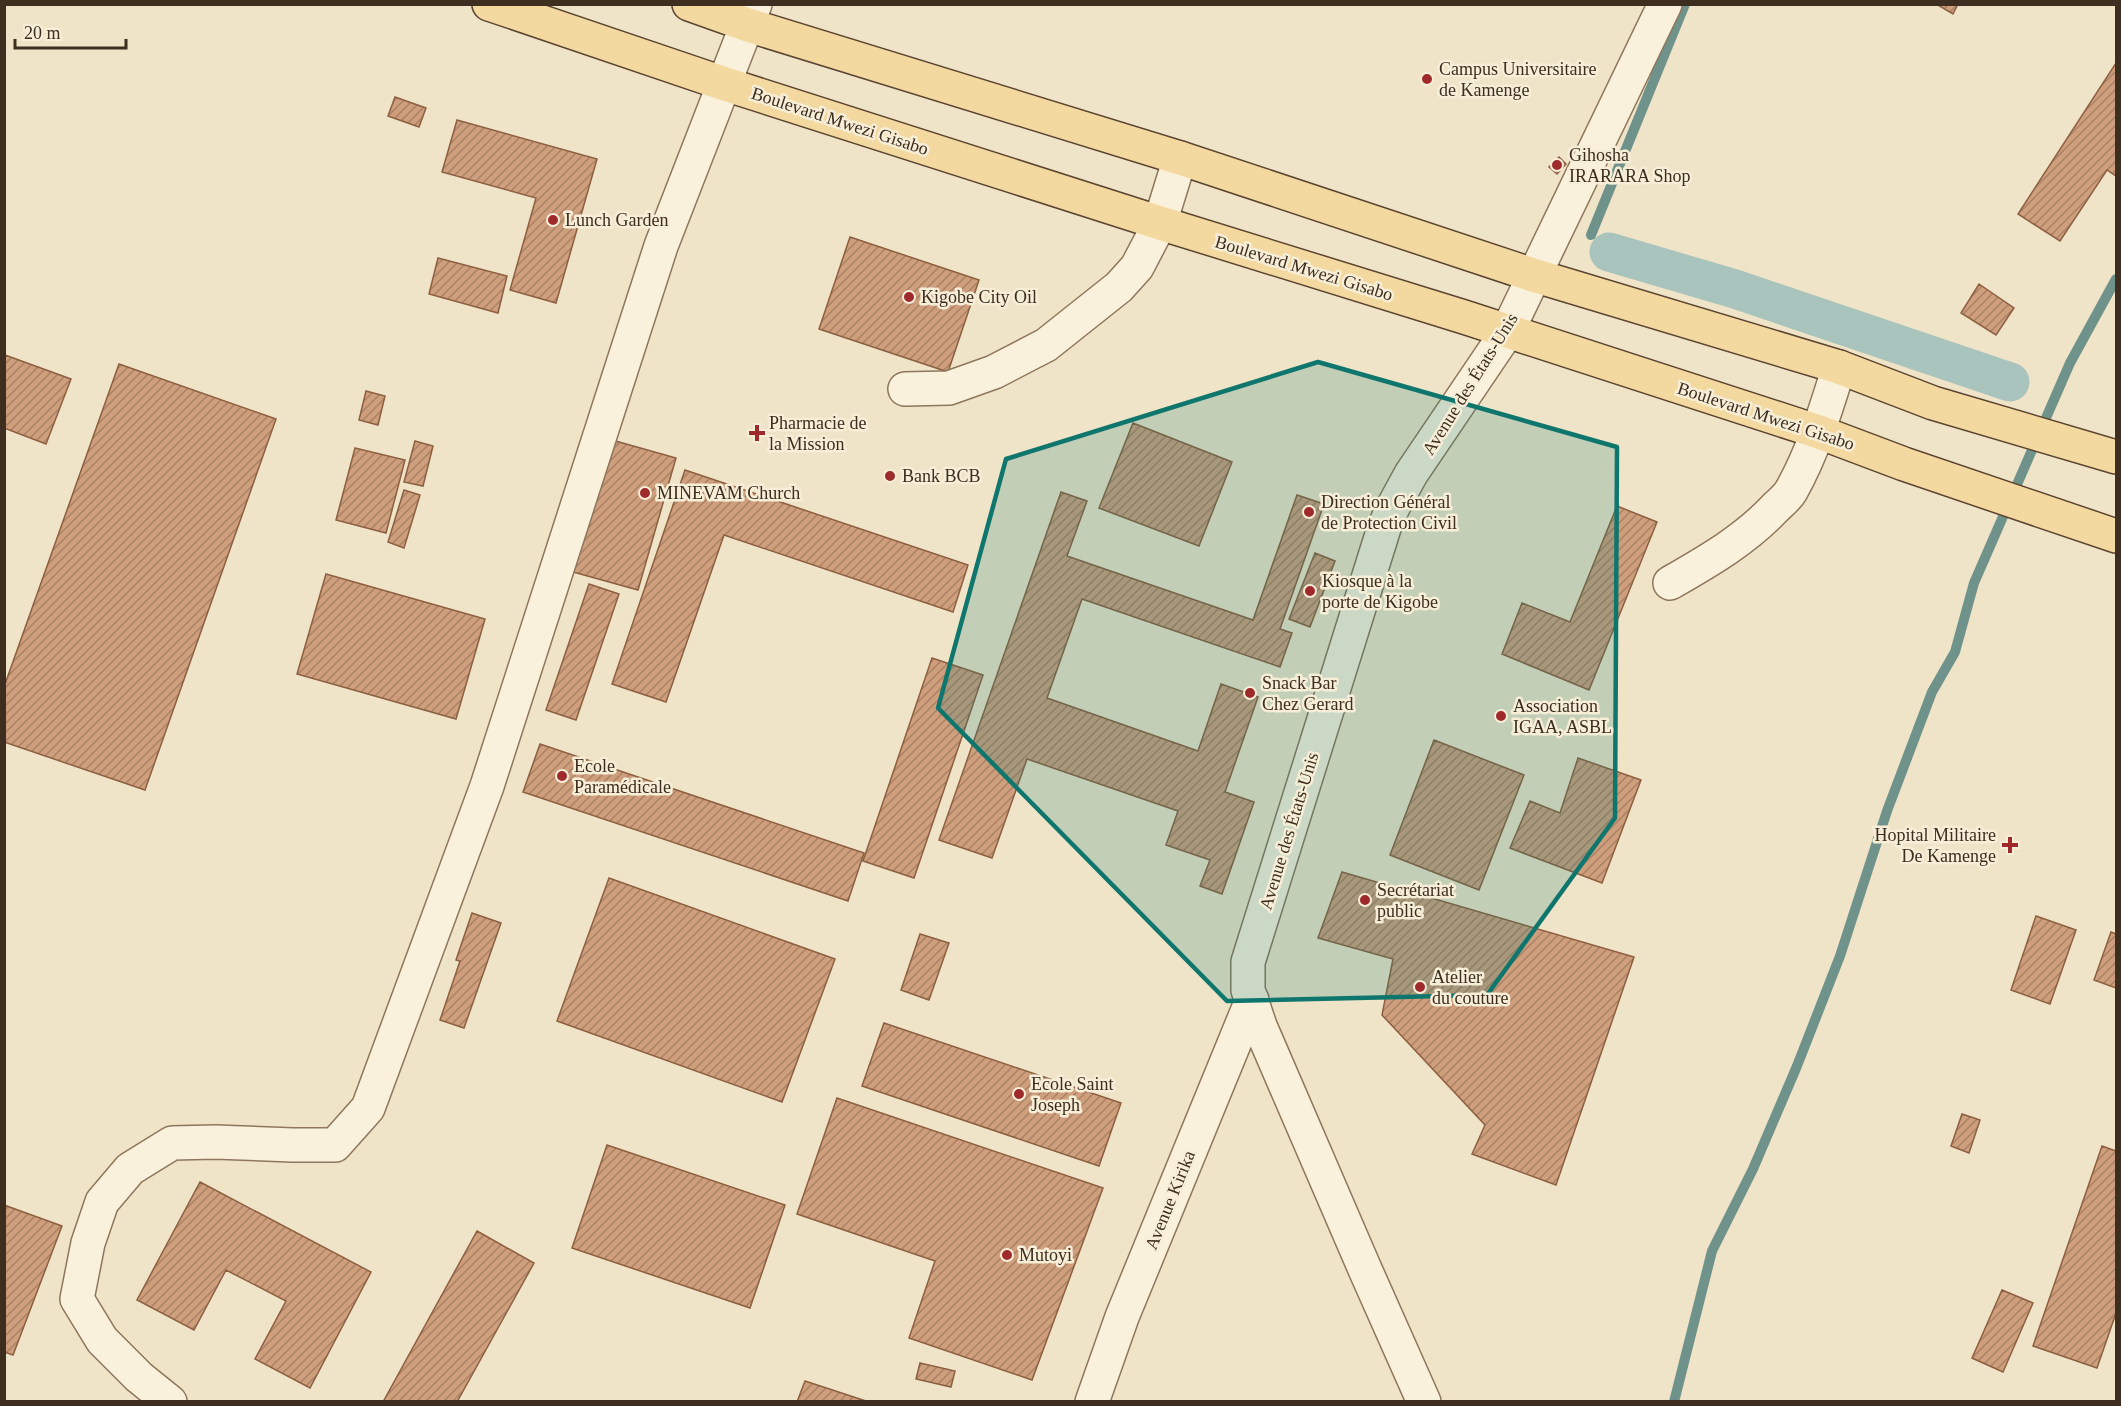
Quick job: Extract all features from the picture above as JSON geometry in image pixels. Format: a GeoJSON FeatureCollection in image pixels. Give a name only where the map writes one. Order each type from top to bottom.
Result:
{"type":"FeatureCollection","features":[{"type":"Feature","properties":{"kind":"main road","name":"Boulevard Mwezi Gisabo"},"geometry":{"type":"LineString","coordinates":[[489,4],[725,84],[1819,432],[1904,464],[2116,536]]}},
{"type":"Feature","properties":{"kind":"main road"},"geometry":{"type":"LineString","coordinates":[[689,4],[751,15],[1533,275],[1839,367],[1934,403],[2116,457]]}},
{"type":"Feature","properties":{"kind":"street","name":"Avenue des États-Unis"},"geometry":{"type":"LineString","coordinates":[[1424,1401],[1260,1026],[1247,978],[1248,962],[1384,528],[1393,507],[1411,474],[1507,332],[1665,4]]}},
{"type":"Feature","properties":{"kind":"street"},"geometry":{"type":"LineString","coordinates":[[171,1401],[139,1377],[102,1340],[77,1299],[88,1243],[102,1202],[130,1169],[172,1143],[335,1145],[368,1108],[487,786],[661,246],[751,15]]}},
{"type":"Feature","properties":{"kind":"street"},"geometry":{"type":"LineString","coordinates":[[905,389],[949,388],[994,372],[1046,345],[1119,287],[1137,267],[1160,223],[1180,158]]}},
{"type":"Feature","properties":{"kind":"street"},"geometry":{"type":"LineString","coordinates":[[1670,583],[1719,556],[1766,518],[1790,493],[1819,432],[1839,367]]}},
{"type":"Feature","properties":{"kind":"street","name":"Avenue Kirika"},"geometry":{"type":"LineString","coordinates":[[1092,1401],[1122,1317],[1252,1000]]}},
{"type":"Feature","properties":{"kind":"highlighted area"},"geometry":{"type":"Polygon","coordinates":[[[1318,362],[1617,447],[1615,818],[1487,995],[1227,1001],[938,708],[1006,459],[1318,362]]]}},
{"type":"Feature","properties":{"kind":"building"},"geometry":{"type":"Polygon","coordinates":[[[1936,4],[1958,4],[1953,14],[1936,4]]]}},
{"type":"Feature","properties":{"kind":"building"},"geometry":{"type":"Polygon","coordinates":[[[2116,63],[2116,176],[2107,170],[2060,241],[2018,214],[2116,63]]]}},
{"type":"Feature","properties":{"kind":"building"},"geometry":{"type":"Polygon","coordinates":[[[395,97],[426,108],[419,127],[388,116],[395,97]]]}},
{"type":"Feature","properties":{"kind":"building"},"geometry":{"type":"Polygon","coordinates":[[[457,120],[597,159],[556,303],[510,290],[536,198],[442,172],[457,120]]]}},
{"type":"Feature","properties":{"kind":"building"},"geometry":{"type":"Polygon","coordinates":[[[1559,157],[1566,164],[1557,174],[1549,167],[1559,157]]]}},
{"type":"Feature","properties":{"kind":"building"},"geometry":{"type":"Polygon","coordinates":[[[850,237],[979,280],[948,372],[819,329],[850,237]]]}},
{"type":"Feature","properties":{"kind":"building"},"geometry":{"type":"Polygon","coordinates":[[[438,258],[507,276],[498,313],[429,294],[438,258]]]}},
{"type":"Feature","properties":{"kind":"building"},"geometry":{"type":"Polygon","coordinates":[[[1979,284],[2014,308],[1996,335],[1961,313],[1979,284]]]}},
{"type":"Feature","properties":{"kind":"building"},"geometry":{"type":"Polygon","coordinates":[[[5,355],[71,379],[46,444],[4,428],[5,355]]]}},
{"type":"Feature","properties":{"kind":"building"},"geometry":{"type":"Polygon","coordinates":[[[119,364],[276,419],[145,790],[4,742],[4,687],[119,364]]]}},
{"type":"Feature","properties":{"kind":"building"},"geometry":{"type":"Polygon","coordinates":[[[366,391],[385,396],[378,425],[359,420],[366,391]]]}},
{"type":"Feature","properties":{"kind":"building"},"geometry":{"type":"Polygon","coordinates":[[[1133,423],[1232,462],[1199,546],[1099,508],[1133,423]]]}},
{"type":"Feature","properties":{"kind":"building"},"geometry":{"type":"Polygon","coordinates":[[[612,440],[676,458],[638,590],[573,572],[612,440]]]}},
{"type":"Feature","properties":{"kind":"building"},"geometry":{"type":"Polygon","coordinates":[[[415,441],[433,446],[423,486],[404,482],[415,441]]]}},
{"type":"Feature","properties":{"kind":"building"},"geometry":{"type":"Polygon","coordinates":[[[355,448],[405,460],[386,533],[336,520],[355,448]]]}},
{"type":"Feature","properties":{"kind":"building"},"geometry":{"type":"Polygon","coordinates":[[[685,470],[968,565],[953,612],[724,535],[666,702],[612,684],[685,470]]]}},
{"type":"Feature","properties":{"kind":"building"},"geometry":{"type":"Polygon","coordinates":[[[404,490],[420,495],[404,548],[388,542],[404,490]]]}},
{"type":"Feature","properties":{"kind":"building"},"geometry":{"type":"Polygon","coordinates":[[[1061,492],[1087,501],[1067,556],[1253,620],[1297,495],[1324,504],[1280,629],[1292,633],[1280,667],[1082,599],[1047,698],[1198,751],[1221,684],[1258,697],[1225,792],[1254,802],[1222,894],[1200,886],[1210,860],[1166,845],[1178,811],[1027,759],[992,858],[939,840],[1061,492]]]}},
{"type":"Feature","properties":{"kind":"building"},"geometry":{"type":"Polygon","coordinates":[[[1617,506],[1657,522],[1589,690],[1502,654],[1522,603],[1570,622],[1617,506]]]}},
{"type":"Feature","properties":{"kind":"building"},"geometry":{"type":"Polygon","coordinates":[[[1315,553],[1335,561],[1310,627],[1289,619],[1315,553]]]}},
{"type":"Feature","properties":{"kind":"building"},"geometry":{"type":"Polygon","coordinates":[[[326,574],[485,619],[456,719],[297,674],[326,574]]]}},
{"type":"Feature","properties":{"kind":"building"},"geometry":{"type":"Polygon","coordinates":[[[589,584],[619,594],[576,720],[546,710],[589,584]]]}},
{"type":"Feature","properties":{"kind":"building"},"geometry":{"type":"Polygon","coordinates":[[[932,658],[983,675],[914,878],[863,861],[932,658]]]}},
{"type":"Feature","properties":{"kind":"building"},"geometry":{"type":"Polygon","coordinates":[[[1434,740],[1524,775],[1479,890],[1390,855],[1434,740]]]}},
{"type":"Feature","properties":{"kind":"building"},"geometry":{"type":"Polygon","coordinates":[[[540,744],[864,853],[848,901],[523,792],[540,744]]]}},
{"type":"Feature","properties":{"kind":"building"},"geometry":{"type":"Polygon","coordinates":[[[1578,758],[1641,780],[1602,883],[1510,848],[1530,801],[1560,813],[1578,758]]]}},
{"type":"Feature","properties":{"kind":"building"},"geometry":{"type":"Polygon","coordinates":[[[1342,872],[1634,957],[1556,1185],[1472,1154],[1485,1125],[1382,1015],[1393,959],[1318,938],[1342,872]]]}},
{"type":"Feature","properties":{"kind":"building"},"geometry":{"type":"Polygon","coordinates":[[[609,878],[835,959],[782,1102],[557,1021],[609,878]]]}},
{"type":"Feature","properties":{"kind":"building"},"geometry":{"type":"Polygon","coordinates":[[[472,913],[501,923],[464,1028],[440,1020],[460,961],[456,960],[472,913]]]}},
{"type":"Feature","properties":{"kind":"building"},"geometry":{"type":"Polygon","coordinates":[[[2036,916],[2076,930],[2050,1004],[2011,990],[2036,916]]]}},
{"type":"Feature","properties":{"kind":"building"},"geometry":{"type":"Polygon","coordinates":[[[2111,932],[2116,934],[2116,988],[2094,980],[2111,932]]]}},
{"type":"Feature","properties":{"kind":"building"},"geometry":{"type":"Polygon","coordinates":[[[920,934],[949,943],[929,1000],[901,990],[920,934]]]}},
{"type":"Feature","properties":{"kind":"building"},"geometry":{"type":"Polygon","coordinates":[[[884,1023],[1121,1103],[1099,1166],[862,1086],[884,1023]]]}},
{"type":"Feature","properties":{"kind":"building"},"geometry":{"type":"Polygon","coordinates":[[[837,1098],[1103,1188],[1032,1380],[909,1338],[935,1261],[797,1214],[837,1098]]]}},
{"type":"Feature","properties":{"kind":"building"},"geometry":{"type":"Polygon","coordinates":[[[1962,1114],[1980,1120],[1969,1153],[1951,1146],[1962,1114]]]}},
{"type":"Feature","properties":{"kind":"building"},"geometry":{"type":"Polygon","coordinates":[[[607,1145],[785,1205],[750,1308],[572,1248],[607,1145]]]}},
{"type":"Feature","properties":{"kind":"building"},"geometry":{"type":"Polygon","coordinates":[[[2102,1146],[2116,1151],[2116,1313],[2097,1368],[2033,1346],[2102,1146]]]}},
{"type":"Feature","properties":{"kind":"building"},"geometry":{"type":"Polygon","coordinates":[[[200,1182],[371,1272],[310,1388],[255,1359],[286,1301],[226,1270],[194,1330],[137,1300],[200,1182]]]}},
{"type":"Feature","properties":{"kind":"building"},"geometry":{"type":"Polygon","coordinates":[[[4,1205],[62,1226],[13,1355],[4,1352],[4,1205]]]}},
{"type":"Feature","properties":{"kind":"building"},"geometry":{"type":"Polygon","coordinates":[[[477,1231],[534,1263],[457,1402],[383,1402],[477,1231]]]}},
{"type":"Feature","properties":{"kind":"building"},"geometry":{"type":"Polygon","coordinates":[[[2002,1290],[2033,1303],[2003,1372],[1972,1358],[2002,1290]]]}},
{"type":"Feature","properties":{"kind":"building"},"geometry":{"type":"Polygon","coordinates":[[[920,1363],[955,1371],[951,1387],[916,1379],[920,1363]]]}},
{"type":"Feature","properties":{"kind":"building"},"geometry":{"type":"Polygon","coordinates":[[[805,1381],[869,1402],[797,1402],[805,1381]]]}},
{"type":"Feature","properties":{"kind":"waterway"},"geometry":{"type":"LineString","coordinates":[[1591,235],[1685,4]]}},
{"type":"Feature","properties":{"kind":"waterway"},"geometry":{"type":"LineString","coordinates":[[1609,252],[1735,289],[2010,382]]}},
{"type":"Feature","properties":{"kind":"waterway"},"geometry":{"type":"LineString","coordinates":[[1674,1402],[1712,1251],[1753,1169],[1797,1066],[1840,956],[1887,811],[1932,692],[1955,652],[1974,583],[2070,363],[2116,279]]}},
{"type":"Feature","properties":{"kind":"place","name":"Campus Universitaire de Kamenge"},"geometry":{"type":"Point","coordinates":[1427,79]}},
{"type":"Feature","properties":{"kind":"place","name":"Gihosha IRARARA Shop"},"geometry":{"type":"Point","coordinates":[1557,165]}},
{"type":"Feature","properties":{"kind":"place","name":"Lunch Garden"},"geometry":{"type":"Point","coordinates":[553,220]}},
{"type":"Feature","properties":{"kind":"place","name":"Kigobe City Oil"},"geometry":{"type":"Point","coordinates":[909,297]}},
{"type":"Feature","properties":{"kind":"place","name":"Pharmacie de la Mission"},"geometry":{"type":"Point","coordinates":[757,433]}},
{"type":"Feature","properties":{"kind":"place","name":"Bank BCB"},"geometry":{"type":"Point","coordinates":[890,476]}},
{"type":"Feature","properties":{"kind":"place","name":"MINEVAM Church"},"geometry":{"type":"Point","coordinates":[645,493]}},
{"type":"Feature","properties":{"kind":"place","name":"Direction Général de Protection Civil"},"geometry":{"type":"Point","coordinates":[1309,512]}},
{"type":"Feature","properties":{"kind":"place","name":"Kiosque à la porte de Kigobe"},"geometry":{"type":"Point","coordinates":[1310,591]}},
{"type":"Feature","properties":{"kind":"place","name":"Snack Bar Chez Gerard"},"geometry":{"type":"Point","coordinates":[1250,693]}},
{"type":"Feature","properties":{"kind":"place","name":"Association IGAA, ASBL"},"geometry":{"type":"Point","coordinates":[1501,716]}},
{"type":"Feature","properties":{"kind":"place","name":"Ecole Paramédicale"},"geometry":{"type":"Point","coordinates":[562,776]}},
{"type":"Feature","properties":{"kind":"place","name":"Hopital Militaire De Kamenge"},"geometry":{"type":"Point","coordinates":[2010,845]}},
{"type":"Feature","properties":{"kind":"place","name":"Secrétariat public"},"geometry":{"type":"Point","coordinates":[1365,900]}},
{"type":"Feature","properties":{"kind":"place","name":"Atelier du couture"},"geometry":{"type":"Point","coordinates":[1420,987]}},
{"type":"Feature","properties":{"kind":"place","name":"Ecole Saint Joseph"},"geometry":{"type":"Point","coordinates":[1019,1094]}},
{"type":"Feature","properties":{"kind":"place","name":"Mutoyi"},"geometry":{"type":"Point","coordinates":[1007,1255]}}]}
